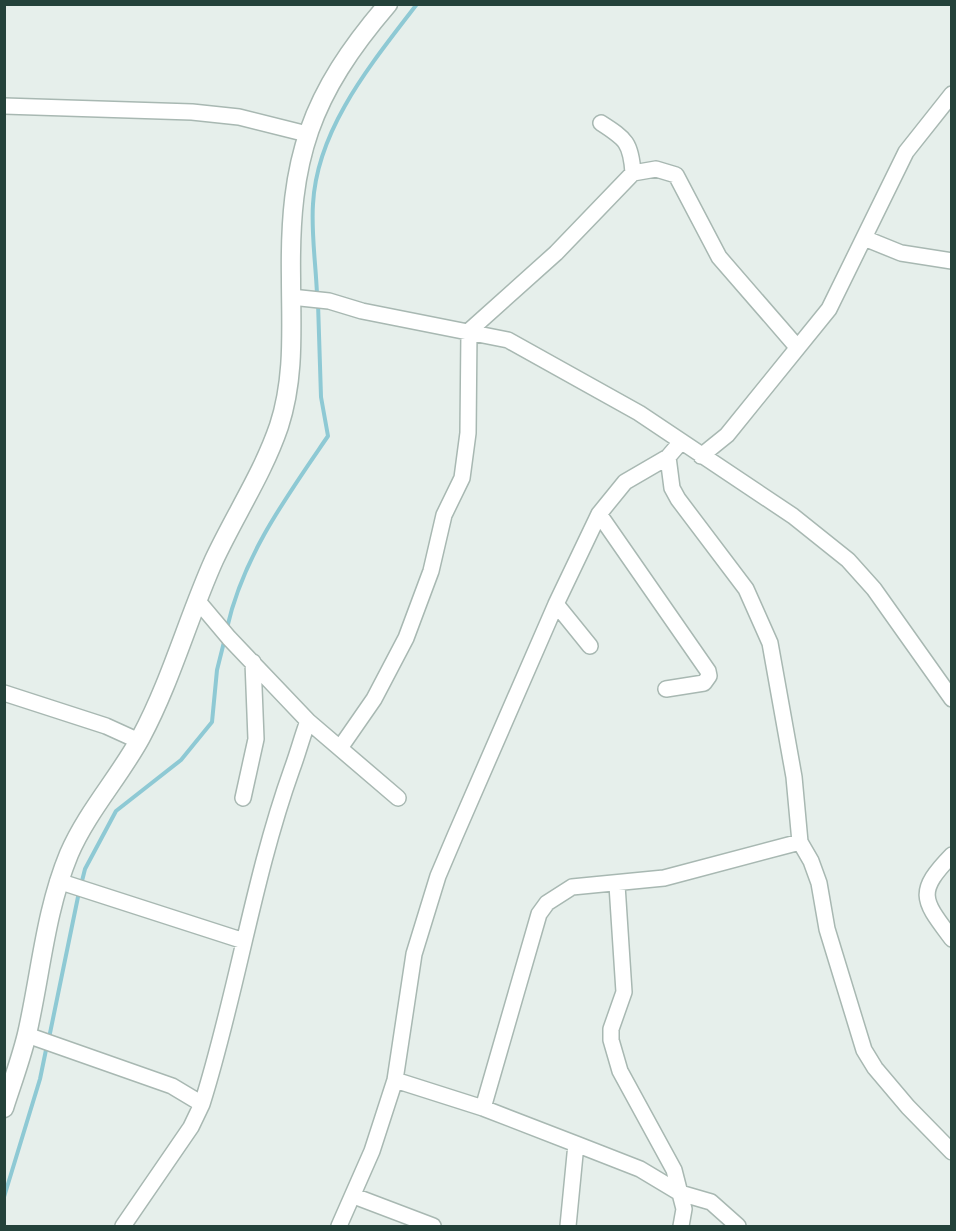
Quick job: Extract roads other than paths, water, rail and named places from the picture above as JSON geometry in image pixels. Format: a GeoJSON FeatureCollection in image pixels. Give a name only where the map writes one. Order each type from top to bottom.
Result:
{"type":"FeatureCollection","features":[{"type":"Feature","properties":{"kind":"street"},"geometry":{"type":"LineString","coordinates":[[4,1108],[27,1035],[50,912],[66,885],[80,834],[152,717],[197,600],[214,561],[258,478],[280,423],[292,354],[292,214],[295,188],[307,134],[332,79],[363,33],[388,4]]}},
{"type":"Feature","properties":{"kind":"street"},"geometry":{"type":"LineString","coordinates":[[701,456],[727,435],[829,309],[906,152],[951,94]]}},
{"type":"Feature","properties":{"kind":"street"},"geometry":{"type":"LineString","coordinates":[[4,106],[192,112],[250,119],[307,134]]}},
{"type":"Feature","properties":{"kind":"street"},"geometry":{"type":"LineString","coordinates":[[601,123],[621,136],[628,144],[633,173]]}},
{"type":"Feature","properties":{"kind":"street"},"geometry":{"type":"LineString","coordinates":[[340,748],[375,699],[406,638],[431,571],[444,515],[462,478],[468,433],[469,331],[556,253],[633,173],[656,169],[676,175],[719,257],[797,347]]}},
{"type":"Feature","properties":{"kind":"street"},"geometry":{"type":"LineString","coordinates":[[864,238],[901,253],[951,261]]}},
{"type":"Feature","properties":{"kind":"street"},"geometry":{"type":"LineString","coordinates":[[291,297],[329,301],[362,311],[499,338],[526,348],[639,413],[680,443],[793,516],[848,560],[874,589],[951,699]]}},
{"type":"Feature","properties":{"kind":"street"},"geometry":{"type":"LineString","coordinates":[[339,1227],[372,1151],[395,1080],[414,954],[424,915],[438,876],[556,604],[599,514],[625,482],[668,457],[680,443]]}},
{"type":"Feature","properties":{"kind":"street"},"geometry":{"type":"LineString","coordinates":[[668,457],[672,488],[678,499],[746,589],[761,617],[770,643],[794,777],[800,842],[817,877],[838,971],[868,1059],[908,1107],[951,1152]]}},
{"type":"Feature","properties":{"kind":"street"},"geometry":{"type":"LineString","coordinates":[[599,514],[708,671],[709,676],[704,684],[666,689]]}},
{"type":"Feature","properties":{"kind":"street"},"geometry":{"type":"LineString","coordinates":[[197,600],[212,620],[308,721],[398,798]]}},
{"type":"Feature","properties":{"kind":"street"},"geometry":{"type":"LineString","coordinates":[[556,604],[590,646]]}},
{"type":"Feature","properties":{"kind":"street"},"geometry":{"type":"LineString","coordinates":[[243,798],[256,739],[253,662]]}},
{"type":"Feature","properties":{"kind":"street"},"geometry":{"type":"LineString","coordinates":[[4,693],[106,726],[139,741]]}},
{"type":"Feature","properties":{"kind":"street"},"geometry":{"type":"LineString","coordinates":[[123,1227],[190,1127],[202,1104],[232,998],[269,841],[308,721]]}},
{"type":"Feature","properties":{"kind":"street"},"geometry":{"type":"LineString","coordinates":[[483,1108],[539,914],[547,903],[572,887],[589,884],[617,885],[663,878],[800,842]]}},
{"type":"Feature","properties":{"kind":"street"},"geometry":{"type":"LineString","coordinates":[[951,855],[930,880],[926,889],[929,909],[951,939]]}},
{"type":"Feature","properties":{"kind":"street"},"geometry":{"type":"LineString","coordinates":[[66,885],[244,941]]}},
{"type":"Feature","properties":{"kind":"street"},"geometry":{"type":"LineString","coordinates":[[617,885],[624,992],[611,1029],[611,1040],[621,1071],[666,1153],[684,1209],[681,1227]]}},
{"type":"Feature","properties":{"kind":"street"},"geometry":{"type":"LineString","coordinates":[[27,1035],[172,1086],[202,1104]]}},
{"type":"Feature","properties":{"kind":"street"},"geometry":{"type":"LineString","coordinates":[[395,1080],[483,1108],[640,1168],[680,1193],[711,1202],[738,1227]]}},
{"type":"Feature","properties":{"kind":"street"},"geometry":{"type":"LineString","coordinates":[[568,1227],[576,1144]]}},
{"type":"Feature","properties":{"kind":"street"},"geometry":{"type":"LineString","coordinates":[[354,1196],[433,1227]]}},
{"type":"Feature","properties":{"kind":"waterway"},"geometry":{"type":"LineString","coordinates":[[317,295],[313,204],[317,176],[325,149],[336,123],[365,73],[417,4]]}},
{"type":"Feature","properties":{"kind":"waterway"},"geometry":{"type":"LineString","coordinates":[[227,628],[234,602],[255,551],[282,504],[328,436],[321,397],[318,303]]}},
{"type":"Feature","properties":{"kind":"waterway"},"geometry":{"type":"LineString","coordinates":[[81,885],[85,869],[116,811],[181,760],[212,722],[217,670],[225,638]]}},
{"type":"Feature","properties":{"kind":"waterway"},"geometry":{"type":"LineString","coordinates":[[49,1038],[79,892]]}},
{"type":"Feature","properties":{"kind":"waterway"},"geometry":{"type":"LineString","coordinates":[[4,1197],[40,1079],[47,1045]]}}]}
